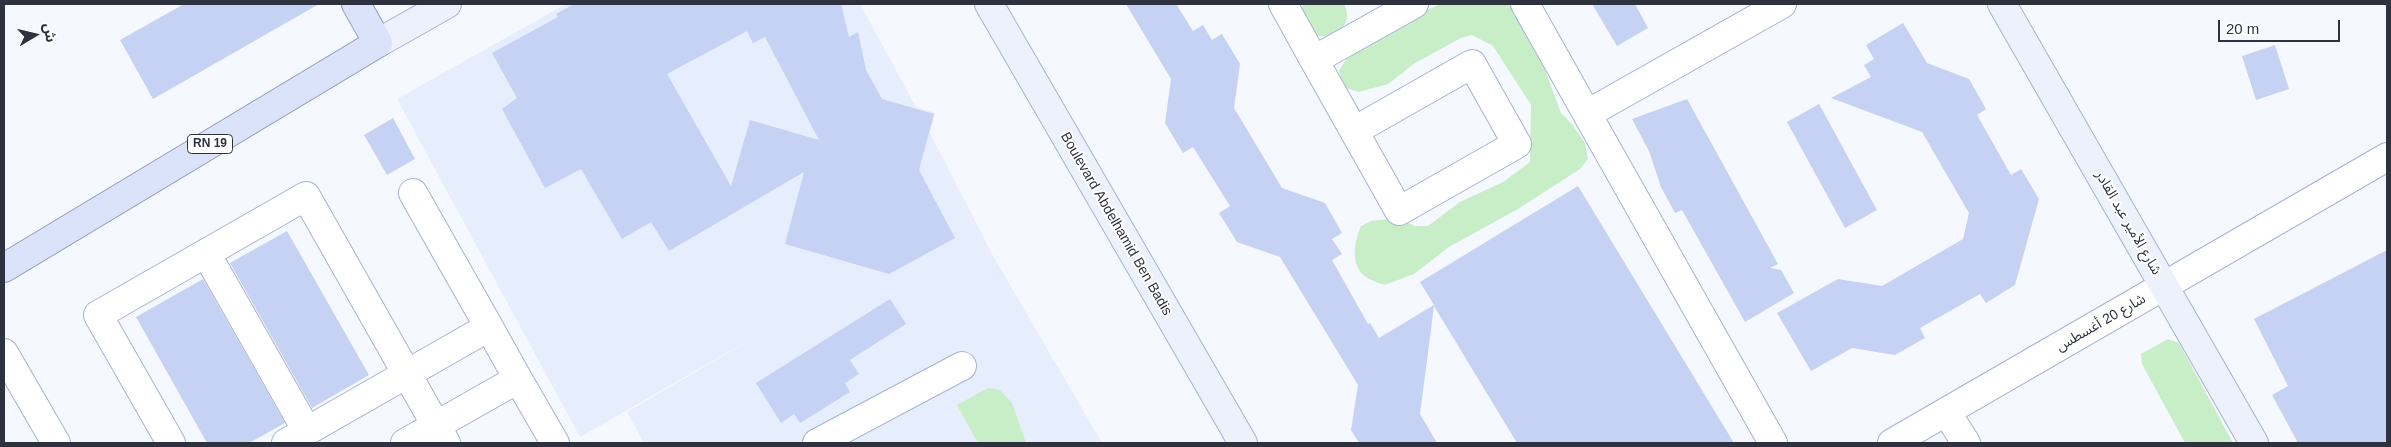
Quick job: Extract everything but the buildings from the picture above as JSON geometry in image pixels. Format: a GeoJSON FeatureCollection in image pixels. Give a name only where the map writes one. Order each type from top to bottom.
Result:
{"type":"FeatureCollection","features":[{"type":"Feature","properties":{"kind":"main road"},"geometry":{"type":"LineString","coordinates":[[356,4],[378,43],[446,4]]}},
{"type":"Feature","properties":{"kind":"main road","name":"Boulevard Abdelhamid Ben Badis"},"geometry":{"type":"LineString","coordinates":[[990,4],[1243,443]]}},
{"type":"Feature","properties":{"kind":"main road","name":"شارع الأمير عبد القادر"},"geometry":{"type":"LineString","coordinates":[[2002,4],[2254,443]]}},
{"type":"Feature","properties":{"kind":"main road","name":"RN 19"},"geometry":{"type":"LineString","coordinates":[[4,268],[378,43]]}},
{"type":"Feature","properties":{"kind":"street"},"geometry":{"type":"LineString","coordinates":[[1282,4],[1399,211],[1517,144],[1472,64],[1354,131]]}},
{"type":"Feature","properties":{"kind":"street"},"geometry":{"type":"LineString","coordinates":[[1314,60],[1414,4]]}},
{"type":"Feature","properties":{"kind":"street"},"geometry":{"type":"LineString","coordinates":[[1526,4],[1773,443]]}},
{"type":"Feature","properties":{"kind":"street"},"geometry":{"type":"LineString","coordinates":[[1587,114],[1782,4]]}},
{"type":"Feature","properties":{"kind":"street","name":"شارع 20 أغسطس"},"geometry":{"type":"LineString","coordinates":[[1892,443],[1947,413],[2387,157]]}},
{"type":"Feature","properties":{"kind":"street"},"geometry":{"type":"LineString","coordinates":[[413,193],[555,443]]}},
{"type":"Feature","properties":{"kind":"street"},"geometry":{"type":"LineString","coordinates":[[171,443],[98,315],[306,196],[441,434]]}},
{"type":"Feature","properties":{"kind":"street"},"geometry":{"type":"LineString","coordinates":[[206,253],[297,437],[489,327]]}},
{"type":"Feature","properties":{"kind":"street"},"geometry":{"type":"LineString","coordinates":[[4,353],[56,443]]}},
{"type":"Feature","properties":{"kind":"street"},"geometry":{"type":"LineString","coordinates":[[817,443],[962,366]]}},
{"type":"Feature","properties":{"kind":"street"},"geometry":{"type":"LineString","coordinates":[[405,443],[441,434],[518,379]]}},
{"type":"Feature","properties":{"kind":"street"},"geometry":{"type":"LineString","coordinates":[[1947,413],[1966,443]]}},
{"type":"Feature","properties":{"kind":"shaded area"},"geometry":{"type":"Polygon","coordinates":[[[566,4],[860,4],[916,107],[935,113],[930,133],[992,254],[1102,443],[644,443],[627,412],[779,323],[580,437],[397,99],[566,4]]]}},
{"type":"Feature","properties":{"kind":"green space"},"geometry":{"type":"Polygon","coordinates":[[[1304,4],[1344,4],[1347,14],[1346,22],[1334,34],[1317,36],[1308,31],[1302,23],[1301,13],[1304,4]]]}},
{"type":"Feature","properties":{"kind":"green space"},"geometry":{"type":"Polygon","coordinates":[[[1441,4],[1509,4],[1545,70],[1561,113],[1572,124],[1585,143],[1588,159],[1580,169],[1518,209],[1449,247],[1414,274],[1385,285],[1366,277],[1357,267],[1355,246],[1361,226],[1371,221],[1398,218],[1415,226],[1428,226],[1460,202],[1503,182],[1530,162],[1531,105],[1493,46],[1472,35],[1461,38],[1415,63],[1388,84],[1359,92],[1344,87],[1339,71],[1352,50],[1413,16],[1441,4]]]}},
{"type":"Feature","properties":{"kind":"green space"},"geometry":{"type":"Polygon","coordinates":[[[2168,339],[2179,343],[2233,443],[2185,443],[2142,364],[2141,354],[2168,339]]]}},
{"type":"Feature","properties":{"kind":"green space"},"geometry":{"type":"Polygon","coordinates":[[[988,388],[1000,390],[1012,403],[1026,443],[978,443],[957,405],[988,388]]]}}]}
